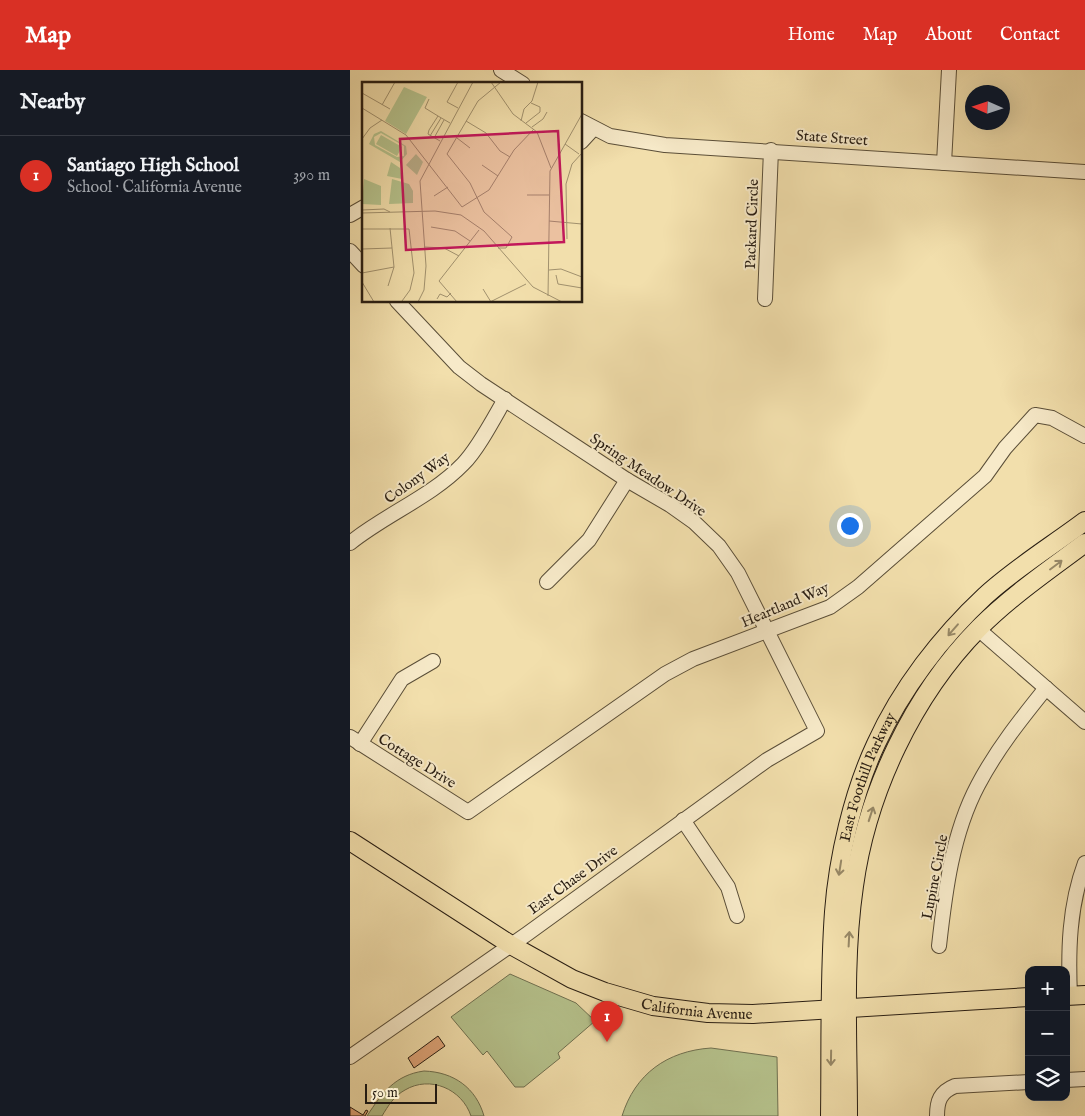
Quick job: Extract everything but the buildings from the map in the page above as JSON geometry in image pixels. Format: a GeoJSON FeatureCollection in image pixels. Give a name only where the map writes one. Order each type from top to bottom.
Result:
{"type":"FeatureCollection","features":[{"type":"Feature","properties":{"kind":"main road","name":"East Foothill Parkway"},"geometry":{"type":"LineString","coordinates":[[848,1116],[834,910],[844,847],[856,800],[875,745],[916,677],[939,646],[986,595],[1085,521]]}},
{"type":"Feature","properties":{"kind":"main road","name":"East Foothill Parkway"},"geometry":{"type":"LineString","coordinates":[[830,1116],[854,884],[866,828],[891,759],[926,696],[978,629],[1005,603],[1085,543]]}},
{"type":"Feature","properties":{"kind":"main road"},"geometry":{"type":"LineString","coordinates":[[978,629],[976,621],[980,616],[1037,565],[1043,553]]}},
{"type":"Feature","properties":{"kind":"main road","name":"California Avenue"},"geometry":{"type":"LineString","coordinates":[[350,841],[511,945],[572,979],[605,992],[653,1006],[720,1014],[1025,998]]}},
{"type":"Feature","properties":{"kind":"street"},"geometry":{"type":"LineString","coordinates":[[501,70],[519,82]]}},
{"type":"Feature","properties":{"kind":"street"},"geometry":{"type":"LineString","coordinates":[[944,163],[948,70]]}},
{"type":"Feature","properties":{"kind":"street"},"geometry":{"type":"LineString","coordinates":[[582,139],[587,125]]}},
{"type":"Feature","properties":{"kind":"street","name":"State Street"},"geometry":{"type":"LineString","coordinates":[[587,125],[610,136],[665,145],[771,150],[1085,172]]}},
{"type":"Feature","properties":{"kind":"street","name":"Packard Circle"},"geometry":{"type":"LineString","coordinates":[[765,300],[771,150]]}},
{"type":"Feature","properties":{"kind":"street"},"geometry":{"type":"LineString","coordinates":[[350,215],[362,208]]}},
{"type":"Feature","properties":{"kind":"street"},"geometry":{"type":"LineString","coordinates":[[350,251],[362,264]]}},
{"type":"Feature","properties":{"kind":"street","name":"Spring Meadow Drive"},"geometry":{"type":"LineString","coordinates":[[398,302],[459,367],[627,480],[694,522],[719,546],[738,572],[817,731]]}},
{"type":"Feature","properties":{"kind":"street","name":"Colony Way"},"geometry":{"type":"LineString","coordinates":[[350,543],[366,530],[427,494],[464,463],[506,399]]}},
{"type":"Feature","properties":{"kind":"street","name":"Heartland Way"},"geometry":{"type":"LineString","coordinates":[[468,812],[665,674],[693,659],[830,607],[858,587],[985,476],[1011,441],[1035,415],[1052,418],[1085,436]]}},
{"type":"Feature","properties":{"kind":"street"},"geometry":{"type":"LineString","coordinates":[[547,582],[589,540],[627,480]]}},
{"type":"Feature","properties":{"kind":"street"},"geometry":{"type":"LineString","coordinates":[[978,629],[1085,722]]}},
{"type":"Feature","properties":{"kind":"street"},"geometry":{"type":"LineString","coordinates":[[355,740],[402,679],[433,661]]}},
{"type":"Feature","properties":{"kind":"street","name":"Lupine Circle"},"geometry":{"type":"LineString","coordinates":[[939,946],[946,891],[956,843],[977,786],[1005,739],[1046,688]]}},
{"type":"Feature","properties":{"kind":"street","name":"East Chase Drive"},"geometry":{"type":"LineString","coordinates":[[350,1057],[511,945],[767,760],[817,731]]}},
{"type":"Feature","properties":{"kind":"street","name":"Cottage Drive"},"geometry":{"type":"LineString","coordinates":[[355,740],[468,812]]}},
{"type":"Feature","properties":{"kind":"street"},"geometry":{"type":"LineString","coordinates":[[683,820],[728,887],[738,916]]}},
{"type":"Feature","properties":{"kind":"street"},"geometry":{"type":"LineString","coordinates":[[1074,996],[1069,951],[1071,918],[1085,863]]}},
{"type":"Feature","properties":{"kind":"street"},"geometry":{"type":"LineString","coordinates":[[1070,1080],[1085,1079]]}},
{"type":"Feature","properties":{"kind":"street"},"geometry":{"type":"LineString","coordinates":[[936,1116],[940,1096],[947,1089],[955,1086],[1025,1082]]}},
{"type":"Feature","properties":{"kind":"green space"},"geometry":{"type":"Polygon","coordinates":[[[510,974],[576,1003],[595,1021],[558,1053],[560,1058],[524,1087],[515,1087],[487,1051],[483,1055],[451,1017],[510,974]]]}},
{"type":"Feature","properties":{"kind":"green space"},"geometry":{"type":"Polygon","coordinates":[[[711,1048],[777,1057],[778,1116],[622,1116],[635,1088],[655,1067],[680,1054],[711,1048]]]}},
{"type":"Feature","properties":{"kind":"green space"},"geometry":{"type":"Polygon","coordinates":[[[424,1071],[445,1075],[462,1083],[475,1097],[484,1116],[471,1116],[460,1098],[444,1087],[425,1084],[401,1092],[382,1116],[367,1116],[390,1086],[405,1076],[424,1071]]]}},
{"type":"Feature","properties":{"kind":"place","name":"Santiago High School"},"geometry":{"type":"Point","coordinates":[607,1042]}}]}
